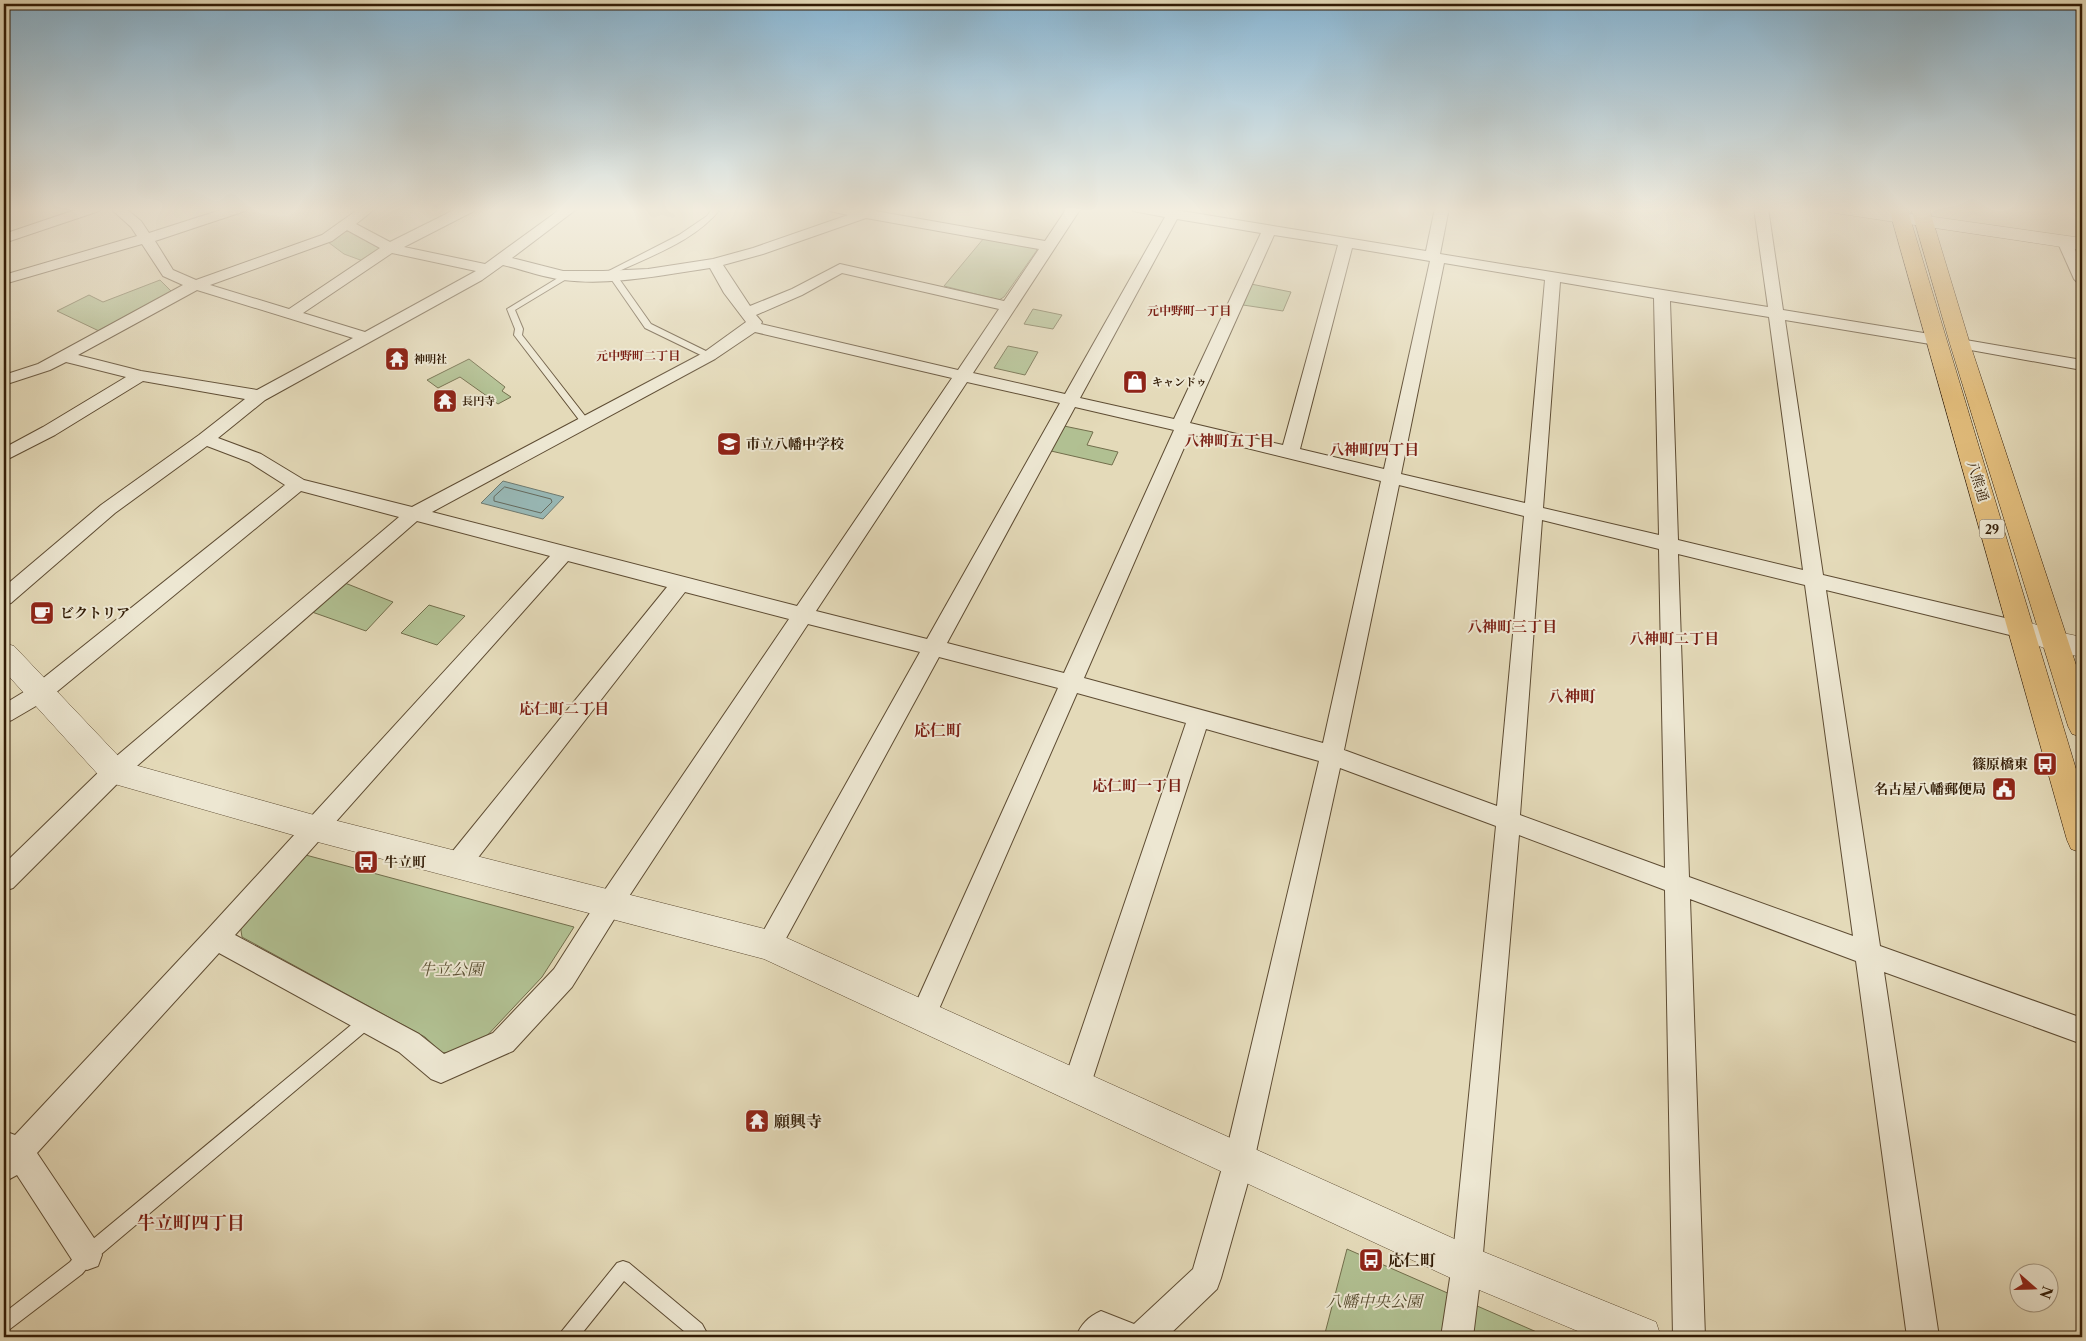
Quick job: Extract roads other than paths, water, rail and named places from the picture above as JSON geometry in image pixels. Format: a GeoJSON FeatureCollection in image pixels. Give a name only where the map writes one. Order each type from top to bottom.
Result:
{"type":"FeatureCollection","features":[{"type":"Feature","properties":{"kind":"main road","name":"八熊通"},"geometry":{"type":"LineString","coordinates":[[1922,271],[1936,340],[2082,840]]}},
{"type":"Feature","properties":{"kind":"main road","name":"八熊通"},"geometry":{"type":"LineString","coordinates":[[1933,271],[1960,344],[2082,726]]}},
{"type":"Feature","properties":{"kind":"street"},"geometry":{"type":"LineString","coordinates":[[4,280],[36,271]]}},
{"type":"Feature","properties":{"kind":"street"},"geometry":{"type":"LineString","coordinates":[[166,271],[195,285],[365,337]]}},
{"type":"Feature","properties":{"kind":"street"},"geometry":{"type":"LineString","coordinates":[[4,380],[44,366],[195,285],[235,271]]}},
{"type":"Feature","properties":{"kind":"street"},"geometry":{"type":"LineString","coordinates":[[291,314],[356,271]]}},
{"type":"Feature","properties":{"kind":"street"},"geometry":{"type":"LineString","coordinates":[[4,598],[108,509],[205,439],[259,396],[483,271]]}},
{"type":"Feature","properties":{"kind":"street"},"geometry":{"type":"LineString","coordinates":[[539,271],[569,275],[608,275],[664,271]]}},
{"type":"Feature","properties":{"kind":"street"},"geometry":{"type":"LineString","coordinates":[[719,271],[750,320],[962,376],[1290,452],[2022,630],[2056,642],[2082,647]]}},
{"type":"Feature","properties":{"kind":"street"},"geometry":{"type":"LineString","coordinates":[[4,880],[114,772],[414,514],[709,356],[750,320],[835,271]]}},
{"type":"Feature","properties":{"kind":"street"},"geometry":{"type":"LineString","coordinates":[[851,271],[1008,306]]}},
{"type":"Feature","properties":{"kind":"street"},"geometry":{"type":"LineString","coordinates":[[216,938],[409,1043],[441,1069],[503,1042],[563,978],[609,905],[1032,271]]}},
{"type":"Feature","properties":{"kind":"street"},"geometry":{"type":"LineString","coordinates":[[769,946],[1142,271]]}},
{"type":"Feature","properties":{"kind":"street"},"geometry":{"type":"LineString","coordinates":[[922,1016],[1072,683],[1251,271]]}},
{"type":"Feature","properties":{"kind":"street"},"geometry":{"type":"LineString","coordinates":[[1290,452],[1338,271]]}},
{"type":"Feature","properties":{"kind":"street"},"geometry":{"type":"LineString","coordinates":[[1144,1337],[1206,1278],[1238,1161],[1332,754],[1391,477],[1432,271]]}},
{"type":"Feature","properties":{"kind":"street"},"geometry":{"type":"LineString","coordinates":[[1515,271],[1936,340]]}},
{"type":"Feature","properties":{"kind":"street"},"geometry":{"type":"LineString","coordinates":[[1769,271],[1923,1337]]}},
{"type":"Feature","properties":{"kind":"street"},"geometry":{"type":"LineString","coordinates":[[1457,1337],[1467,1264],[1508,820],[1553,277]]}},
{"type":"Feature","properties":{"kind":"street"},"geometry":{"type":"LineString","coordinates":[[1662,295],[1689,1337]]}},
{"type":"Feature","properties":{"kind":"street"},"geometry":{"type":"LineString","coordinates":[[1960,344],[2082,365]]}},
{"type":"Feature","properties":{"kind":"street"},"geometry":{"type":"LineString","coordinates":[[64,356],[140,376],[259,396]]}},
{"type":"Feature","properties":{"kind":"street"},"geometry":{"type":"LineString","coordinates":[[4,455],[49,431],[140,376]]}},
{"type":"Feature","properties":{"kind":"street"},"geometry":{"type":"LineString","coordinates":[[205,439],[255,458],[298,484],[680,584],[1072,683],[1332,754],[1868,954],[2082,1031]]}},
{"type":"Feature","properties":{"kind":"street"},"geometry":{"type":"LineString","coordinates":[[4,714],[40,694],[298,484]]}},
{"type":"Feature","properties":{"kind":"street"},"geometry":{"type":"LineString","coordinates":[[87,1255],[9,1155],[216,938],[564,553]]}},
{"type":"Feature","properties":{"kind":"street"},"geometry":{"type":"LineString","coordinates":[[457,865],[680,584]]}},
{"type":"Feature","properties":{"kind":"street"},"geometry":{"type":"LineString","coordinates":[[4,653],[114,772],[314,828],[769,946],[1467,1264],[1641,1337]]}},
{"type":"Feature","properties":{"kind":"street"},"geometry":{"type":"LineString","coordinates":[[1076,1087],[1198,718]]}},
{"type":"Feature","properties":{"kind":"street"},"geometry":{"type":"LineString","coordinates":[[1092,1337],[1101,1327],[1128,1337]]}},
{"type":"Feature","properties":{"kind":"lane"},"geometry":{"type":"LineString","coordinates":[[616,271],[608,275],[648,326],[709,356]]}},
{"type":"Feature","properties":{"kind":"lane"},"geometry":{"type":"LineString","coordinates":[[569,275],[511,309],[519,329],[518,335],[586,422]]}},
{"type":"Feature","properties":{"kind":"lane"},"geometry":{"type":"LineString","coordinates":[[4,1323],[76,1268],[87,1255],[367,1021]]}},
{"type":"Feature","properties":{"kind":"lane"},"geometry":{"type":"LineString","coordinates":[[568,1337],[623,1269],[696,1330],[701,1337]]}},
{"type":"Feature","properties":{"kind":"water"},"geometry":{"type":"Polygon","coordinates":[[[503,481],[564,497],[543,519],[481,503],[503,481]]]}},
{"type":"Feature","properties":{"kind":"place","name":"神明社"},"geometry":{"type":"Point","coordinates":[397,359]}},
{"type":"Feature","properties":{"kind":"place","name":"キャンドゥ"},"geometry":{"type":"Point","coordinates":[1135,382]}},
{"type":"Feature","properties":{"kind":"place","name":"長円寺"},"geometry":{"type":"Point","coordinates":[445,401]}},
{"type":"Feature","properties":{"kind":"place","name":"市立八幡中学校"},"geometry":{"type":"Point","coordinates":[729,444]}},
{"type":"Feature","properties":{"kind":"place","name":"ビクトリア"},"geometry":{"type":"Point","coordinates":[42,613]}},
{"type":"Feature","properties":{"kind":"place","name":"篠原橋東"},"geometry":{"type":"Point","coordinates":[2045,764]}},
{"type":"Feature","properties":{"kind":"place","name":"名古屋八幡郵便局"},"geometry":{"type":"Point","coordinates":[2004,789]}},
{"type":"Feature","properties":{"kind":"place","name":"牛立町"},"geometry":{"type":"Point","coordinates":[366,862]}},
{"type":"Feature","properties":{"kind":"place","name":"願興寺"},"geometry":{"type":"Point","coordinates":[757,1121]}},
{"type":"Feature","properties":{"kind":"place","name":"応仁町"},"geometry":{"type":"Point","coordinates":[1371,1260]}},
{"type":"Feature","properties":{"kind":"district","name":"元中野町一丁目"},"geometry":{"type":"Point","coordinates":[1189,310]}},
{"type":"Feature","properties":{"kind":"district","name":"元中野町二丁目"},"geometry":{"type":"Point","coordinates":[638,355]}},
{"type":"Feature","properties":{"kind":"district","name":"八神町五丁目"},"geometry":{"type":"Point","coordinates":[1229,440]}},
{"type":"Feature","properties":{"kind":"district","name":"八神町四丁目"},"geometry":{"type":"Point","coordinates":[1374,449]}},
{"type":"Feature","properties":{"kind":"district","name":"八神町三丁目"},"geometry":{"type":"Point","coordinates":[1512,626]}},
{"type":"Feature","properties":{"kind":"district","name":"八神町二丁目"},"geometry":{"type":"Point","coordinates":[1674,638]}},
{"type":"Feature","properties":{"kind":"district","name":"八神町"},"geometry":{"type":"Point","coordinates":[1572,696]}},
{"type":"Feature","properties":{"kind":"district","name":"応仁町二丁目"},"geometry":{"type":"Point","coordinates":[564,708]}},
{"type":"Feature","properties":{"kind":"district","name":"応仁町"},"geometry":{"type":"Point","coordinates":[938,730]}},
{"type":"Feature","properties":{"kind":"district","name":"応仁町一丁目"},"geometry":{"type":"Point","coordinates":[1137,785]}},
{"type":"Feature","properties":{"kind":"district","name":"牛立町四丁目"},"geometry":{"type":"Point","coordinates":[191,1223]}},
{"type":"Feature","properties":{"kind":"park label","name":"牛立公園"},"geometry":{"type":"Point","coordinates":[451,969]}},
{"type":"Feature","properties":{"kind":"park label","name":"八幡中央公園"},"geometry":{"type":"Point","coordinates":[1374,1301]}}]}
